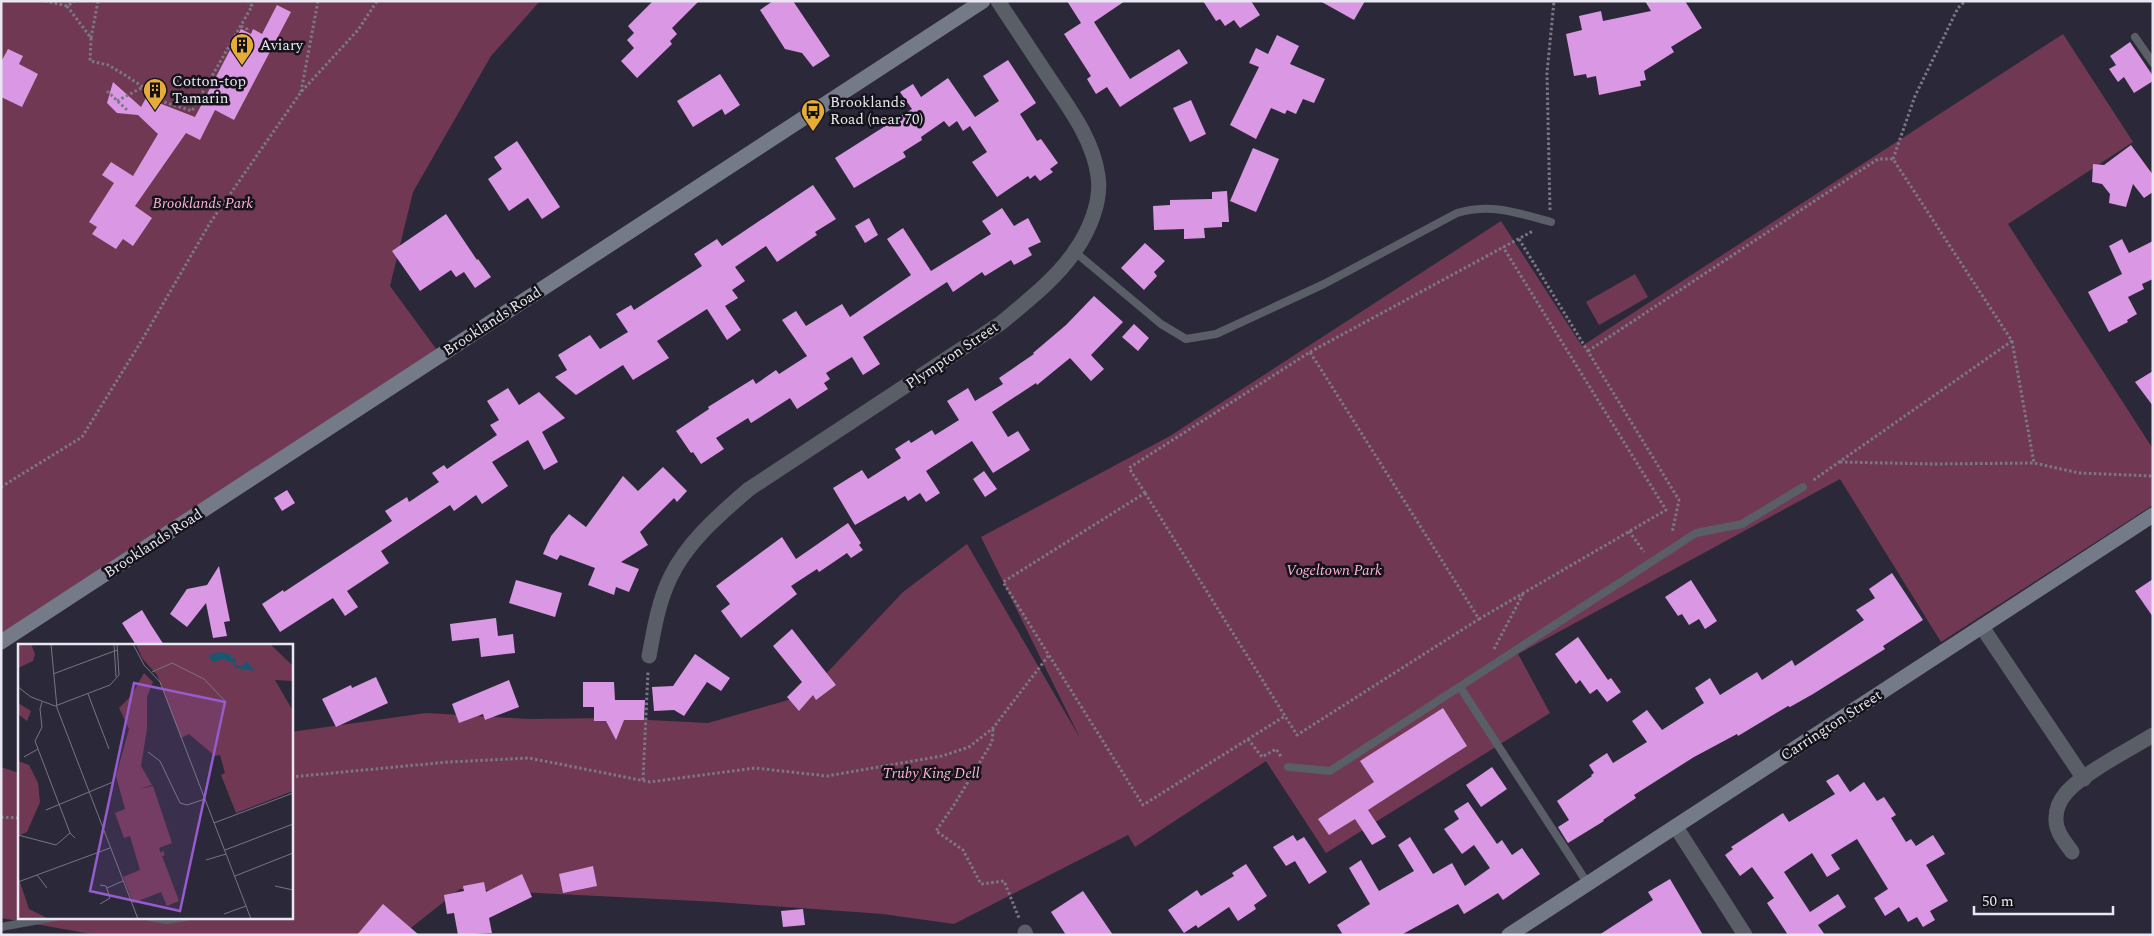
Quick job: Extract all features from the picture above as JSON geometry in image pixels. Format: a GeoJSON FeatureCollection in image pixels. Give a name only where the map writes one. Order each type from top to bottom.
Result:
{"type":"FeatureCollection","features":[{"type":"Feature","properties":{"kind":"street","name":"Brooklands Road"},"geometry":{"type":"LineString","coordinates":[[1,642],[983,1]]}},
{"type":"Feature","properties":{"kind":"street","name":"Plympton Street"},"geometry":{"type":"LineString","coordinates":[[648,656],[657,613],[670,577],[693,542],[719,516],[749,489],[1001,323],[1040,291],[1075,252],[1088,228],[1096,203],[1098,178],[1094,156],[1083,131],[998,1]]}},
{"type":"Feature","properties":{"kind":"street","name":"Carrington Street"},"geometry":{"type":"LineString","coordinates":[[1509,935],[2153,516]]}},
{"type":"Feature","properties":{"kind":"street"},"geometry":{"type":"LineString","coordinates":[[1982,627],[2084,779]]}},
{"type":"Feature","properties":{"kind":"street"},"geometry":{"type":"LineString","coordinates":[[2072,852],[2058,832],[2055,819],[2058,806],[2066,793],[2084,779],[2153,735]]}},
{"type":"Feature","properties":{"kind":"street"},"geometry":{"type":"LineString","coordinates":[[1676,827],[1745,935]]}},
{"type":"Feature","properties":{"kind":"lane"},"geometry":{"type":"LineString","coordinates":[[2135,37],[2153,63]]}},
{"type":"Feature","properties":{"kind":"lane"},"geometry":{"type":"LineString","coordinates":[[1075,252],[1161,324],[1186,339],[1216,334],[1324,284],[1457,213],[1476,208],[1492,208],[1551,222]]}},
{"type":"Feature","properties":{"kind":"lane"},"geometry":{"type":"LineString","coordinates":[[1288,768],[1330,771],[1696,533],[1742,524],[1803,487]]}},
{"type":"Feature","properties":{"kind":"lane"},"geometry":{"type":"LineString","coordinates":[[1460,687],[1588,884]]}},
{"type":"Feature","properties":{"kind":"lane"},"geometry":{"type":"LineString","coordinates":[[1,927],[50,918]]}},
{"type":"Feature","properties":{"kind":"lane"},"geometry":{"type":"LineString","coordinates":[[155,918],[167,920],[180,918]]}},
{"type":"Feature","properties":{"kind":"path"},"geometry":{"type":"LineString","coordinates":[[45,1],[67,6],[91,38]]}},
{"type":"Feature","properties":{"kind":"path"},"geometry":{"type":"LineString","coordinates":[[67,6],[74,1]]}},
{"type":"Feature","properties":{"kind":"path"},"geometry":{"type":"LineString","coordinates":[[98,1],[91,38],[90,61],[108,65],[143,87],[152,98],[192,111],[252,6],[248,1]]}},
{"type":"Feature","properties":{"kind":"path"},"geometry":{"type":"LineString","coordinates":[[300,92],[318,1]]}},
{"type":"Feature","properties":{"kind":"path"},"geometry":{"type":"LineString","coordinates":[[1,487],[82,437],[142,340],[210,223],[300,92],[358,30],[377,1]]}},
{"type":"Feature","properties":{"kind":"path"},"geometry":{"type":"LineString","coordinates":[[1551,222],[1547,73],[1554,1]]}},
{"type":"Feature","properties":{"kind":"path"},"geometry":{"type":"LineString","coordinates":[[1893,159],[1915,96],[1958,8],[1965,1]]}},
{"type":"Feature","properties":{"kind":"path"},"geometry":{"type":"LineString","coordinates":[[241,26],[247,29],[246,32]]}},
{"type":"Feature","properties":{"kind":"path"},"geometry":{"type":"LineString","coordinates":[[117,101],[143,87]]}},
{"type":"Feature","properties":{"kind":"path"},"geometry":{"type":"LineString","coordinates":[[107,91],[127,110]]}},
{"type":"Feature","properties":{"kind":"path"},"geometry":{"type":"LineString","coordinates":[[201,96],[205,98]]}},
{"type":"Feature","properties":{"kind":"path"},"geometry":{"type":"LineString","coordinates":[[1588,351],[1878,159],[1893,159]]}},
{"type":"Feature","properties":{"kind":"path"},"geometry":{"type":"LineString","coordinates":[[1893,159],[2012,341],[2034,463]]}},
{"type":"Feature","properties":{"kind":"path"},"geometry":{"type":"LineString","coordinates":[[1504,247],[1666,510],[1479,619],[1297,736],[1129,468],[1310,352],[1504,247],[1519,239],[1679,500],[1666,553]]}},
{"type":"Feature","properties":{"kind":"path"},"geometry":{"type":"LineString","coordinates":[[1803,487],[2012,341]]}},
{"type":"Feature","properties":{"kind":"path"},"geometry":{"type":"LineString","coordinates":[[1310,352],[1479,619]]}},
{"type":"Feature","properties":{"kind":"path"},"geometry":{"type":"LineString","coordinates":[[1838,462],[1935,464],[2034,463],[2079,473],[2153,476]]}},
{"type":"Feature","properties":{"kind":"path"},"geometry":{"type":"LineString","coordinates":[[1144,493],[1003,582],[1143,805],[1285,716]]}},
{"type":"Feature","properties":{"kind":"path"},"geometry":{"type":"LineString","coordinates":[[1629,532],[1652,562]]}},
{"type":"Feature","properties":{"kind":"path"},"geometry":{"type":"LineString","coordinates":[[1481,674],[1523,594]]}},
{"type":"Feature","properties":{"kind":"path"},"geometry":{"type":"LineString","coordinates":[[292,777],[448,762],[528,758],[650,782],[755,768],[827,776],[942,756],[969,747],[993,728],[1049,655]]}},
{"type":"Feature","properties":{"kind":"path"},"geometry":{"type":"LineString","coordinates":[[643,780],[648,656]]}},
{"type":"Feature","properties":{"kind":"path"},"geometry":{"type":"LineString","coordinates":[[993,728],[992,742],[954,806],[936,831],[963,850],[981,884],[1004,881],[1026,933]]}},
{"type":"Feature","properties":{"kind":"path"},"geometry":{"type":"LineString","coordinates":[[1248,739],[1262,757],[1276,749],[1288,768]]}},
{"type":"Feature","properties":{"kind":"path"},"geometry":{"type":"LineString","coordinates":[[1,816],[18,818]]}},
{"type":"Feature","properties":{"kind":"green space","name":"Brooklands Park"},"geometry":{"type":"Polygon","coordinates":[[[1,1],[540,1],[491,56],[413,192],[390,286],[442,357],[1,640],[1,1]]]}},
{"type":"Feature","properties":{"kind":"green space","name":"Vogeltown Park"},"geometry":{"type":"Polygon","coordinates":[[[2063,34],[2133,142],[2008,224],[2153,449],[2153,505],[1941,642],[1840,479],[1518,654],[1550,713],[1326,853],[1266,761],[1135,847],[1128,835],[954,924],[883,914],[717,902],[460,889],[402,935],[97,935],[1,918],[1,767],[18,773],[18,918],[292,918],[292,732],[426,713],[528,719],[608,718],[708,723],[806,695],[903,592],[967,544],[1080,738],[981,537],[1170,436],[1501,221],[1582,346],[2063,34]]]}},
{"type":"Feature","properties":{"kind":"green space"},"geometry":{"type":"Polygon","coordinates":[[[1635,274],[1648,297],[1599,325],[1586,302],[1635,274]]]}},
{"type":"Feature","properties":{"kind":"building"},"geometry":{"type":"Polygon","coordinates":[[[653,1],[699,1],[672,28],[677,34],[670,41],[672,44],[637,78],[621,61],[634,48],[627,40],[634,33],[628,26],[653,1]]]}},
{"type":"Feature","properties":{"kind":"building"},"geometry":{"type":"Polygon","coordinates":[[[773,1],[793,1],[830,56],[813,67],[802,53],[785,49],[760,10],[773,1]]]}},
{"type":"Feature","properties":{"kind":"building"},"geometry":{"type":"Polygon","coordinates":[[[1067,1],[1125,1],[1094,22],[1130,79],[1179,49],[1188,63],[1120,107],[1107,87],[1096,94],[1087,79],[1091,76],[1064,34],[1081,23],[1067,1]]]}},
{"type":"Feature","properties":{"kind":"building"},"geometry":{"type":"Polygon","coordinates":[[[1203,1],[1251,1],[1260,15],[1240,28],[1234,20],[1225,26],[1220,19],[1216,21],[1203,1]]]}},
{"type":"Feature","properties":{"kind":"building"},"geometry":{"type":"Polygon","coordinates":[[[1320,1],[1365,1],[1354,20],[1320,1]]]}},
{"type":"Feature","properties":{"kind":"building"},"geometry":{"type":"Polygon","coordinates":[[[1645,1],[1685,1],[1702,28],[1671,47],[1674,52],[1644,71],[1646,80],[1640,81],[1641,86],[1599,95],[1596,76],[1587,78],[1586,74],[1574,76],[1566,34],[1582,30],[1579,16],[1601,11],[1603,21],[1651,11],[1645,1]]]}},
{"type":"Feature","properties":{"kind":"building"},"geometry":{"type":"Polygon","coordinates":[[[277,5],[291,12],[234,120],[215,110],[200,140],[186,133],[135,206],[152,218],[133,246],[123,239],[116,249],[92,234],[97,227],[89,222],[114,183],[102,175],[111,162],[133,176],[158,134],[138,115],[117,113],[107,103],[113,82],[141,107],[146,98],[195,117],[241,29],[251,34],[253,29],[262,34],[277,5]]]}},
{"type":"Feature","properties":{"kind":"building"},"geometry":{"type":"Polygon","coordinates":[[[1277,35],[1299,46],[1290,64],[1325,79],[1314,103],[1303,99],[1296,114],[1287,110],[1285,114],[1271,108],[1256,139],[1230,125],[1259,67],[1249,63],[1256,48],[1268,54],[1277,35]]]}},
{"type":"Feature","properties":{"kind":"building"},"geometry":{"type":"Polygon","coordinates":[[[2130,42],[2153,76],[2153,81],[2134,93],[2124,77],[2118,82],[2109,69],[2116,65],[2110,56],[2130,42]]]}},
{"type":"Feature","properties":{"kind":"building"},"geometry":{"type":"Polygon","coordinates":[[[8,49],[23,56],[19,64],[38,74],[22,107],[1,97],[1,62],[8,49]]]}},
{"type":"Feature","properties":{"kind":"building"},"geometry":{"type":"Polygon","coordinates":[[[1008,60],[1036,103],[1020,114],[1037,141],[1041,139],[1058,163],[1050,169],[1053,172],[1040,181],[1035,175],[1030,179],[1028,176],[997,197],[972,162],[987,152],[970,126],[963,131],[957,121],[949,127],[944,121],[921,137],[922,140],[903,152],[906,157],[854,188],[835,158],[912,109],[900,92],[913,84],[921,97],[948,78],[975,117],[999,101],[983,76],[1008,60]]]}},
{"type":"Feature","properties":{"kind":"building"},"geometry":{"type":"Polygon","coordinates":[[[720,74],[740,105],[725,115],[722,109],[693,127],[677,101],[720,74]]]}},
{"type":"Feature","properties":{"kind":"building"},"geometry":{"type":"Polygon","coordinates":[[[1191,100],[1206,134],[1190,142],[1173,108],[1191,100]]]}},
{"type":"Feature","properties":{"kind":"building"},"geometry":{"type":"Polygon","coordinates":[[[517,141],[560,207],[542,219],[528,198],[509,211],[488,179],[502,169],[494,157],[517,141]]]}},
{"type":"Feature","properties":{"kind":"building"},"geometry":{"type":"Polygon","coordinates":[[[2131,145],[2153,175],[2153,192],[2144,198],[2133,184],[2126,207],[2109,203],[2110,194],[2102,184],[2092,182],[2093,164],[2104,165],[2131,145]]]}},
{"type":"Feature","properties":{"kind":"building"},"geometry":{"type":"Polygon","coordinates":[[[1253,148],[1279,159],[1256,212],[1230,201],[1253,148]]]}},
{"type":"Feature","properties":{"kind":"building"},"geometry":{"type":"Polygon","coordinates":[[[813,185],[836,219],[815,232],[817,235],[777,262],[766,246],[735,267],[745,281],[732,290],[738,298],[725,306],[741,330],[727,340],[707,309],[657,341],[669,358],[633,380],[623,365],[576,395],[555,377],[567,370],[558,355],[590,335],[600,349],[628,332],[616,314],[631,305],[634,310],[702,266],[694,254],[717,239],[722,246],[813,185]]]}},
{"type":"Feature","properties":{"kind":"building"},"geometry":{"type":"Polygon","coordinates":[[[1227,191],[1229,222],[1222,222],[1222,227],[1204,228],[1205,238],[1184,239],[1184,229],[1154,230],[1153,206],[1170,205],[1170,200],[1212,199],[1212,192],[1227,191]]]}},
{"type":"Feature","properties":{"kind":"building"},"geometry":{"type":"Polygon","coordinates":[[[1002,208],[1014,226],[1028,218],[1041,242],[1028,248],[1032,255],[1014,265],[1011,260],[985,276],[982,272],[953,292],[947,282],[863,337],[880,364],[863,375],[852,357],[826,373],[830,379],[824,383],[828,389],[797,409],[790,398],[751,423],[748,418],[716,438],[724,449],[701,464],[693,452],[691,453],[676,431],[709,409],[708,407],[753,379],[756,384],[776,370],[779,374],[807,356],[782,320],[796,311],[806,326],[842,304],[850,317],[911,275],[887,239],[903,228],[931,271],[991,234],[982,221],[1002,208]]]}},
{"type":"Feature","properties":{"kind":"building"},"geometry":{"type":"Polygon","coordinates":[[[446,214],[477,260],[491,277],[475,288],[464,272],[456,277],[451,270],[420,291],[392,251],[446,214]]]}},
{"type":"Feature","properties":{"kind":"building"},"geometry":{"type":"Polygon","coordinates":[[[869,218],[878,235],[865,243],[855,226],[869,218]]]}},
{"type":"Feature","properties":{"kind":"building"},"geometry":{"type":"Polygon","coordinates":[[[2122,239],[2129,253],[2153,241],[2153,279],[2142,284],[2144,289],[2128,297],[2137,314],[2127,320],[2128,322],[2109,332],[2088,292],[2122,274],[2109,246],[2122,239]]]}},
{"type":"Feature","properties":{"kind":"building"},"geometry":{"type":"Polygon","coordinates":[[[1145,243],[1165,261],[1154,272],[1157,276],[1144,290],[1121,268],[1145,243]]]}},
{"type":"Feature","properties":{"kind":"building"},"geometry":{"type":"Polygon","coordinates":[[[1094,296],[1123,322],[1091,355],[1104,369],[1091,381],[1070,358],[1037,385],[1036,383],[992,412],[1008,437],[1018,431],[1030,450],[993,473],[972,441],[926,471],[940,493],[926,502],[920,493],[908,501],[905,496],[855,525],[833,488],[862,470],[868,479],[901,458],[895,449],[909,440],[911,443],[932,430],[935,435],[959,420],[947,401],[968,388],[975,401],[1003,384],[999,378],[1034,354],[1094,296]]]}},
{"type":"Feature","properties":{"kind":"building"},"geometry":{"type":"Polygon","coordinates":[[[1134,324],[1149,338],[1138,351],[1122,337],[1134,324]]]}},
{"type":"Feature","properties":{"kind":"building"},"geometry":{"type":"Polygon","coordinates":[[[2153,371],[2153,406],[2135,382],[2153,371]]]}},
{"type":"Feature","properties":{"kind":"building"},"geometry":{"type":"Polygon","coordinates":[[[508,388],[519,405],[539,392],[565,418],[542,432],[558,462],[544,470],[528,440],[492,462],[508,486],[482,504],[476,495],[454,511],[450,505],[381,551],[389,563],[347,591],[358,607],[345,616],[333,598],[280,632],[262,604],[283,590],[284,592],[392,521],[385,511],[407,497],[409,502],[439,482],[432,473],[444,465],[447,469],[497,435],[490,425],[499,420],[487,401],[508,388]]]}},
{"type":"Feature","properties":{"kind":"building"},"geometry":{"type":"Polygon","coordinates":[[[663,467],[687,491],[677,502],[674,498],[640,532],[648,545],[621,562],[639,569],[629,592],[616,587],[614,595],[588,585],[595,568],[560,555],[557,560],[543,554],[551,536],[569,514],[586,527],[623,476],[638,491],[663,467]]]}},
{"type":"Feature","properties":{"kind":"building"},"geometry":{"type":"Polygon","coordinates":[[[984,471],[997,489],[985,497],[973,479],[984,471]]]}},
{"type":"Feature","properties":{"kind":"building"},"geometry":{"type":"Polygon","coordinates":[[[287,490],[295,503],[282,511],[274,498],[287,490]]]}},
{"type":"Feature","properties":{"kind":"building"},"geometry":{"type":"Polygon","coordinates":[[[848,523],[861,543],[859,545],[863,550],[851,558],[847,553],[819,572],[817,569],[791,586],[797,594],[741,638],[721,611],[730,604],[716,586],[782,537],[796,559],[848,523]]]}},
{"type":"Feature","properties":{"kind":"building"},"geometry":{"type":"Polygon","coordinates":[[[219,566],[230,621],[224,622],[227,636],[213,638],[206,603],[187,627],[170,614],[187,589],[207,585],[219,566]]]}},
{"type":"Feature","properties":{"kind":"building"},"geometry":{"type":"Polygon","coordinates":[[[1892,573],[1923,620],[1883,646],[1885,649],[1813,694],[1790,707],[1788,706],[1738,736],[1737,734],[1694,757],[1634,795],[1636,798],[1604,821],[1568,843],[1558,827],[1569,820],[1557,801],[1592,776],[1594,773],[1589,765],[1607,753],[1613,763],[1647,742],[1632,721],[1647,710],[1662,730],[1704,703],[1695,688],[1710,678],[1720,695],[1757,672],[1762,680],[1792,660],[1795,666],[1864,620],[1856,610],[1875,598],[1869,589],[1892,573]]]}},
{"type":"Feature","properties":{"kind":"building"},"geometry":{"type":"Polygon","coordinates":[[[2153,579],[2153,617],[2135,591],[2153,579]]]}},
{"type":"Feature","properties":{"kind":"building"},"geometry":{"type":"Polygon","coordinates":[[[516,580],[562,593],[555,617],[509,603],[516,580]]]}},
{"type":"Feature","properties":{"kind":"building"},"geometry":{"type":"Polygon","coordinates":[[[1691,580],[1717,621],[1705,629],[1699,619],[1689,625],[1682,614],[1678,616],[1665,597],[1691,580]]]}},
{"type":"Feature","properties":{"kind":"building"},"geometry":{"type":"Polygon","coordinates":[[[142,610],[163,644],[135,644],[122,623],[142,610]]]}},
{"type":"Feature","properties":{"kind":"building"},"geometry":{"type":"Polygon","coordinates":[[[496,618],[498,636],[513,634],[515,653],[481,657],[479,638],[452,641],[450,624],[496,618]]]}},
{"type":"Feature","properties":{"kind":"building"},"geometry":{"type":"Polygon","coordinates":[[[792,629],[836,685],[816,700],[813,695],[799,711],[787,697],[802,682],[773,646],[792,629]]]}},
{"type":"Feature","properties":{"kind":"building"},"geometry":{"type":"Polygon","coordinates":[[[1578,637],[1608,680],[1611,678],[1621,692],[1607,702],[1597,689],[1590,694],[1580,680],[1576,684],[1555,654],[1578,637]]]}},
{"type":"Feature","properties":{"kind":"building"},"geometry":{"type":"Polygon","coordinates":[[[695,654],[730,678],[721,691],[707,682],[684,716],[674,710],[654,711],[652,687],[673,686],[695,654]]]}},
{"type":"Feature","properties":{"kind":"building"},"geometry":{"type":"Polygon","coordinates":[[[376,677],[388,703],[336,727],[322,699],[351,685],[352,688],[376,677]]]}},
{"type":"Feature","properties":{"kind":"building"},"geometry":{"type":"Polygon","coordinates":[[[509,680],[519,707],[485,720],[483,714],[459,723],[452,704],[509,680]]]}},
{"type":"Feature","properties":{"kind":"building"},"geometry":{"type":"Polygon","coordinates":[[[583,682],[614,682],[615,700],[645,700],[644,720],[624,720],[616,740],[606,721],[594,721],[594,707],[583,707],[583,682]]]}},
{"type":"Feature","properties":{"kind":"building"},"geometry":{"type":"Polygon","coordinates":[[[1443,708],[1467,746],[1368,810],[1386,837],[1372,845],[1355,819],[1329,835],[1318,819],[1374,782],[1360,761],[1443,708]]]}},
{"type":"Feature","properties":{"kind":"building"},"geometry":{"type":"Polygon","coordinates":[[[1492,767],[1507,789],[1481,807],[1466,785],[1492,767]]]}},
{"type":"Feature","properties":{"kind":"building"},"geometry":{"type":"Polygon","coordinates":[[[1838,774],[1850,792],[1864,782],[1877,801],[1884,797],[1896,815],[1891,818],[1906,842],[1911,839],[1916,846],[1933,835],[1945,854],[1926,865],[1948,901],[1930,911],[1935,920],[1923,927],[1917,917],[1908,922],[1899,907],[1885,916],[1874,898],[1888,889],[1857,839],[1831,855],[1840,869],[1827,877],[1812,853],[1784,872],[1810,912],[1838,894],[1846,907],[1818,925],[1825,935],[1788,935],[1767,903],[1774,898],[1752,867],[1740,876],[1725,855],[1733,849],[1731,847],[1783,813],[1789,822],[1835,794],[1826,781],[1838,774]]]}},
{"type":"Feature","properties":{"kind":"building"},"geometry":{"type":"Polygon","coordinates":[[[1468,802],[1497,844],[1502,840],[1512,855],[1522,848],[1540,874],[1503,900],[1498,893],[1464,914],[1458,904],[1401,935],[1343,935],[1337,925],[1370,904],[1349,868],[1361,860],[1379,891],[1414,871],[1398,845],[1410,837],[1433,874],[1452,863],[1465,886],[1490,868],[1474,845],[1462,854],[1444,829],[1459,819],[1454,811],[1468,802]]]}},
{"type":"Feature","properties":{"kind":"building"},"geometry":{"type":"Polygon","coordinates":[[[1293,835],[1297,841],[1304,837],[1327,872],[1309,884],[1295,861],[1286,866],[1273,847],[1293,835]]]}},
{"type":"Feature","properties":{"kind":"building"},"geometry":{"type":"Polygon","coordinates":[[[1246,864],[1267,896],[1254,905],[1256,909],[1238,921],[1229,907],[1198,928],[1196,925],[1184,933],[1168,910],[1197,890],[1201,896],[1234,876],[1232,873],[1246,864]]]}},
{"type":"Feature","properties":{"kind":"building"},"geometry":{"type":"Polygon","coordinates":[[[593,866],[597,886],[563,893],[559,874],[593,866]]]}},
{"type":"Feature","properties":{"kind":"building"},"geometry":{"type":"Polygon","coordinates":[[[522,874],[532,897],[489,918],[492,933],[458,935],[454,913],[447,914],[444,895],[464,891],[463,886],[484,882],[486,892],[522,874]]]}},
{"type":"Feature","properties":{"kind":"building"},"geometry":{"type":"Polygon","coordinates":[[[1670,879],[1703,935],[1599,935],[1653,900],[1648,892],[1670,879]]]}},
{"type":"Feature","properties":{"kind":"building"},"geometry":{"type":"Polygon","coordinates":[[[1083,891],[1113,935],[1066,935],[1051,912],[1083,891]]]}},
{"type":"Feature","properties":{"kind":"building"},"geometry":{"type":"Polygon","coordinates":[[[383,904],[419,935],[357,935],[383,904]]]}},
{"type":"Feature","properties":{"kind":"building"},"geometry":{"type":"Polygon","coordinates":[[[803,909],[805,925],[783,927],[781,911],[803,909]]]}},
{"type":"Feature","properties":{"kind":"place","name":"Aviary"},"geometry":{"type":"Point","coordinates":[242,66]}},
{"type":"Feature","properties":{"kind":"place","name":"Cotton-top Tamarin"},"geometry":{"type":"Point","coordinates":[155,111]}},
{"type":"Feature","properties":{"kind":"place","name":"Brooklands Road (near 70)"},"geometry":{"type":"Point","coordinates":[813,132]}},
{"type":"Feature","properties":{"kind":"park label","name":"Truby King Dell"},"geometry":{"type":"Point","coordinates":[931,773]}}]}
